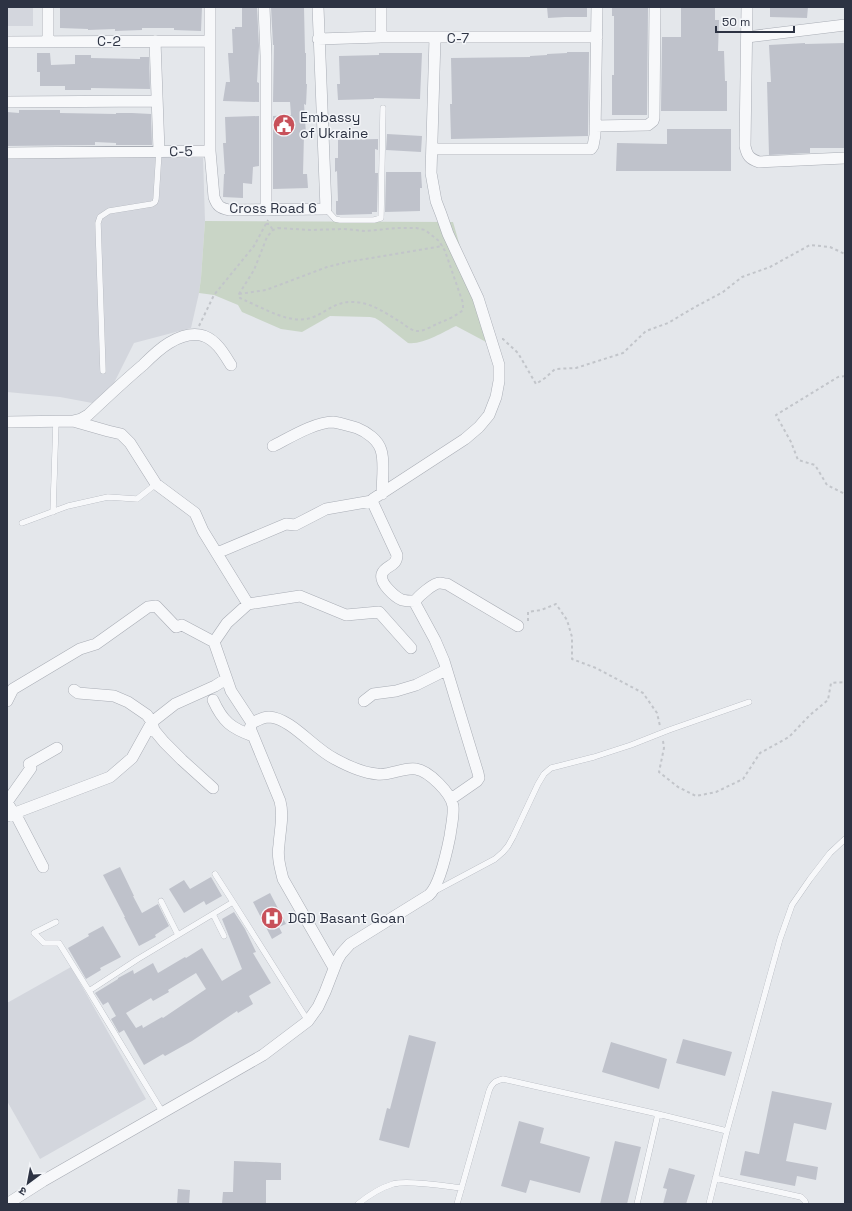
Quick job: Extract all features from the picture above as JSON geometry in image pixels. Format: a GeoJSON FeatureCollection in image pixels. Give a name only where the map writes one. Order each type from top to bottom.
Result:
{"type":"FeatureCollection","features":[{"type":"Feature","properties":{"kind":"street"},"geometry":{"type":"LineString","coordinates":[[48,7],[48,41]]}},
{"type":"Feature","properties":{"kind":"street","name":"C-5"},"geometry":{"type":"LineString","coordinates":[[7,153],[210,151],[210,7]]}},
{"type":"Feature","properties":{"kind":"street"},"geometry":{"type":"LineString","coordinates":[[264,7],[270,210]]}},
{"type":"Feature","properties":{"kind":"street","name":"Cross Road 6"},"geometry":{"type":"LineString","coordinates":[[210,151],[214,197],[219,206],[229,210],[326,209],[318,39],[318,7]]}},
{"type":"Feature","properties":{"kind":"street"},"geometry":{"type":"LineString","coordinates":[[381,7],[381,37]]}},
{"type":"Feature","properties":{"kind":"street"},"geometry":{"type":"LineString","coordinates":[[432,149],[591,149],[593,146],[595,126],[597,7]]}},
{"type":"Feature","properties":{"kind":"street"},"geometry":{"type":"LineString","coordinates":[[595,126],[648,125],[653,121],[655,7]]}},
{"type":"Feature","properties":{"kind":"street"},"geometry":{"type":"LineString","coordinates":[[748,7],[746,154],[759,162],[845,158]]}},
{"type":"Feature","properties":{"kind":"street"},"geometry":{"type":"LineString","coordinates":[[747,37],[845,25]]}},
{"type":"Feature","properties":{"kind":"street","name":"C-7"},"geometry":{"type":"LineString","coordinates":[[318,39],[381,37],[597,37]]}},
{"type":"Feature","properties":{"kind":"street"},"geometry":{"type":"LineString","coordinates":[[217,553],[286,524],[295,524],[326,509],[372,501],[479,428],[488,415],[496,397],[499,380],[499,365],[478,298],[448,234],[436,201],[432,174],[435,38]]}},
{"type":"Feature","properties":{"kind":"street"},"geometry":{"type":"LineString","coordinates":[[155,41],[159,151]]}},
{"type":"Feature","properties":{"kind":"street","name":"C-2"},"geometry":{"type":"LineString","coordinates":[[7,42],[210,41]]}},
{"type":"Feature","properties":{"kind":"street"},"geometry":{"type":"LineString","coordinates":[[7,102],[157,101]]}},
{"type":"Feature","properties":{"kind":"street"},"geometry":{"type":"LineString","coordinates":[[7,422],[73,421],[81,419],[88,415],[136,370],[168,343],[183,336],[192,334],[203,336],[213,341],[231,365]]}},
{"type":"Feature","properties":{"kind":"street"},"geometry":{"type":"LineString","coordinates":[[73,421],[121,434],[130,443],[156,484],[195,513],[204,531],[248,604]]}},
{"type":"Feature","properties":{"kind":"street"},"geometry":{"type":"LineString","coordinates":[[273,446],[318,425],[331,422],[360,429],[366,432],[378,444],[382,452],[382,494]]}},
{"type":"Feature","properties":{"kind":"street"},"geometry":{"type":"LineString","coordinates":[[372,501],[372,504],[397,555],[397,560],[395,563],[382,574],[385,585],[397,597],[407,601],[415,601],[438,582],[447,584],[518,626]]}},
{"type":"Feature","properties":{"kind":"street"},"geometry":{"type":"LineString","coordinates":[[214,642],[227,623],[248,604],[300,596],[346,615],[379,612],[411,648]]}},
{"type":"Feature","properties":{"kind":"street"},"geometry":{"type":"LineString","coordinates":[[415,601],[435,640],[446,670],[478,773],[477,781],[451,799]]}},
{"type":"Feature","properties":{"kind":"street"},"geometry":{"type":"LineString","coordinates":[[7,701],[13,689],[80,649],[96,644],[148,607],[156,606],[176,627],[182,625],[214,642],[231,691],[252,723]]}},
{"type":"Feature","properties":{"kind":"street"},"geometry":{"type":"LineString","coordinates":[[364,701],[373,694],[396,691],[416,685],[446,670]]}},
{"type":"Feature","properties":{"kind":"street"},"geometry":{"type":"LineString","coordinates":[[10,815],[110,777],[132,758],[152,722],[175,704],[215,686],[226,679]]}},
{"type":"Feature","properties":{"kind":"street"},"geometry":{"type":"LineString","coordinates":[[74,690],[78,692],[114,696],[128,702],[147,715],[152,722],[154,730],[164,742],[213,788]]}},
{"type":"Feature","properties":{"kind":"street"},"geometry":{"type":"LineString","coordinates":[[213,700],[218,711],[227,723],[252,736]]}},
{"type":"Feature","properties":{"kind":"street"},"geometry":{"type":"LineString","coordinates":[[7,1204],[43,1181],[263,1055],[308,1021],[318,1007],[341,954],[355,940],[433,892],[441,872],[448,846],[453,807],[449,795],[433,778],[422,770],[416,769],[378,774],[369,772],[334,759],[324,753],[290,725],[270,717],[262,718],[252,723],[250,728],[280,801],[282,810],[278,858],[283,879],[334,968]]}},
{"type":"Feature","properties":{"kind":"street"},"geometry":{"type":"LineString","coordinates":[[10,815],[8,802],[31,768],[29,764],[56,748]]}},
{"type":"Feature","properties":{"kind":"street"},"geometry":{"type":"LineString","coordinates":[[10,815],[17,817],[43,867]]}},
{"type":"Feature","properties":{"kind":"lane"},"geometry":{"type":"LineString","coordinates":[[326,209],[335,219],[340,220],[374,220],[381,218],[383,108]]}},
{"type":"Feature","properties":{"kind":"lane"},"geometry":{"type":"LineString","coordinates":[[104,372],[98,223],[100,218],[109,211],[152,204],[155,202],[159,151]]}},
{"type":"Feature","properties":{"kind":"lane"},"geometry":{"type":"LineString","coordinates":[[53,512],[56,421]]}},
{"type":"Feature","properties":{"kind":"lane"},"geometry":{"type":"LineString","coordinates":[[22,523],[68,506],[108,497],[138,499],[156,484]]}},
{"type":"Feature","properties":{"kind":"lane"},"geometry":{"type":"LineString","coordinates":[[433,892],[496,859],[504,852],[513,837],[538,784],[544,774],[551,768],[613,751],[662,732],[749,702]]}},
{"type":"Feature","properties":{"kind":"lane"},"geometry":{"type":"LineString","coordinates":[[709,1204],[727,1131],[780,939],[792,905],[830,853],[845,839]]}},
{"type":"Feature","properties":{"kind":"lane"},"geometry":{"type":"LineString","coordinates":[[216,874],[308,1021]]}},
{"type":"Feature","properties":{"kind":"lane"},"geometry":{"type":"LineString","coordinates":[[161,901],[178,935]]}},
{"type":"Feature","properties":{"kind":"lane"},"geometry":{"type":"LineString","coordinates":[[89,991],[233,902]]}},
{"type":"Feature","properties":{"kind":"lane"},"geometry":{"type":"LineString","coordinates":[[213,914],[224,936]]}},
{"type":"Feature","properties":{"kind":"lane"},"geometry":{"type":"LineString","coordinates":[[56,922],[34,933],[44,943],[59,943],[163,1113]]}},
{"type":"Feature","properties":{"kind":"lane"},"geometry":{"type":"LineString","coordinates":[[457,1204],[489,1091],[496,1081],[503,1079],[727,1131]]}},
{"type":"Feature","properties":{"kind":"lane"},"geometry":{"type":"LineString","coordinates":[[637,1204],[658,1114]]}},
{"type":"Feature","properties":{"kind":"lane"},"geometry":{"type":"LineString","coordinates":[[715,1178],[801,1197],[806,1204]]}},
{"type":"Feature","properties":{"kind":"lane"},"geometry":{"type":"LineString","coordinates":[[358,1204],[370,1194],[395,1183],[414,1183],[462,1188]]}},
{"type":"Feature","properties":{"kind":"path"},"geometry":{"type":"LineString","coordinates":[[192,334],[202,320],[214,295],[254,246],[266,224],[270,210]]}},
{"type":"Feature","properties":{"kind":"path"},"geometry":{"type":"LineString","coordinates":[[266,224],[269,224],[273,230]]}},
{"type":"Feature","properties":{"kind":"path"},"geometry":{"type":"LineString","coordinates":[[278,228],[310,230],[343,229],[366,231],[397,228],[420,228],[439,240],[443,246],[463,308],[461,312],[451,318],[424,330],[416,331],[371,306],[362,303],[352,302],[338,304],[317,316],[300,320],[292,319],[244,300],[240,298],[239,294],[254,270],[267,237],[273,230],[278,228]]}},
{"type":"Feature","properties":{"kind":"path"},"geometry":{"type":"LineString","coordinates":[[490,337],[503,339],[518,354],[536,384],[556,369],[576,368],[623,353],[646,331],[668,323],[695,306],[723,292],[742,277],[770,267],[810,245],[830,247],[845,254]]}},
{"type":"Feature","properties":{"kind":"path"},"geometry":{"type":"LineString","coordinates":[[239,294],[266,290],[327,267],[346,262],[443,246]]}},
{"type":"Feature","properties":{"kind":"path"},"geometry":{"type":"LineString","coordinates":[[845,376],[838,377],[776,415],[791,442],[798,460],[815,465],[827,485],[845,494]]}},
{"type":"Feature","properties":{"kind":"path"},"geometry":{"type":"LineString","coordinates":[[840,492],[845,489]]}},
{"type":"Feature","properties":{"kind":"path"},"geometry":{"type":"LineString","coordinates":[[518,626],[527,629],[528,612],[541,610],[556,604],[567,620],[572,637],[572,659],[596,668],[642,693],[657,714],[662,732],[664,748],[659,772],[678,787],[696,796],[716,792],[743,779],[760,753],[789,737],[810,715],[828,700],[831,683],[845,682]]}},
{"type":"Feature","properties":{"kind":"shaded area"},"geometry":{"type":"Polygon","coordinates":[[[7,7],[33,7],[33,26],[7,26],[7,7]]]}},
{"type":"Feature","properties":{"kind":"shaded area"},"geometry":{"type":"Polygon","coordinates":[[[7,153],[203,158],[205,221],[201,278],[191,328],[134,343],[103,405],[60,397],[7,392],[7,153]]]}},
{"type":"Feature","properties":{"kind":"shaded area"},"geometry":{"type":"Polygon","coordinates":[[[71,967],[146,1099],[40,1159],[7,1101],[7,1003],[71,967]]]}},
{"type":"Feature","properties":{"kind":"green space"},"geometry":{"type":"Polygon","coordinates":[[[205,221],[453,222],[488,343],[456,326],[426,340],[408,343],[380,321],[370,317],[330,316],[302,332],[281,329],[242,312],[238,305],[214,295],[199,293],[205,221]]]}},
{"type":"Feature","properties":{"kind":"building"},"geometry":{"type":"Polygon","coordinates":[[[60,7],[202,7],[201,31],[174,30],[174,28],[142,28],[142,30],[115,31],[115,29],[88,30],[60,28],[60,7]]]}},
{"type":"Feature","properties":{"kind":"building"},"geometry":{"type":"Polygon","coordinates":[[[242,7],[257,7],[259,46],[257,82],[259,83],[259,102],[223,101],[226,82],[230,82],[228,53],[233,53],[232,29],[235,29],[235,27],[242,27],[242,7]]]}},
{"type":"Feature","properties":{"kind":"building"},"geometry":{"type":"Polygon","coordinates":[[[271,7],[304,7],[307,84],[306,105],[304,104],[306,134],[304,134],[303,174],[307,174],[308,188],[273,189],[273,116],[291,115],[290,102],[273,102],[274,45],[271,7]]]}},
{"type":"Feature","properties":{"kind":"building"},"geometry":{"type":"Polygon","coordinates":[[[547,7],[587,7],[587,17],[548,18],[547,7]]]}},
{"type":"Feature","properties":{"kind":"building"},"geometry":{"type":"Polygon","coordinates":[[[612,7],[648,7],[647,115],[612,115],[614,16],[612,16],[612,7]]]}},
{"type":"Feature","properties":{"kind":"building"},"geometry":{"type":"Polygon","coordinates":[[[681,7],[715,7],[715,20],[719,20],[718,51],[724,51],[725,81],[727,81],[727,111],[661,111],[662,37],[681,37],[681,7]]]}},
{"type":"Feature","properties":{"kind":"building"},"geometry":{"type":"Polygon","coordinates":[[[770,7],[808,7],[807,18],[770,17],[770,7]]]}},
{"type":"Feature","properties":{"kind":"building"},"geometry":{"type":"Polygon","coordinates":[[[845,43],[845,148],[810,148],[810,153],[769,155],[767,82],[771,82],[769,45],[845,43]]]}},
{"type":"Feature","properties":{"kind":"building"},"geometry":{"type":"Polygon","coordinates":[[[567,52],[589,52],[588,136],[451,139],[451,58],[530,57],[567,52]]]}},
{"type":"Feature","properties":{"kind":"building"},"geometry":{"type":"Polygon","coordinates":[[[37,53],[50,53],[51,65],[75,64],[75,55],[91,55],[91,58],[140,59],[140,57],[149,57],[150,89],[91,88],[91,90],[65,90],[65,86],[40,86],[40,72],[37,72],[37,53]]]}},
{"type":"Feature","properties":{"kind":"building"},"geometry":{"type":"Polygon","coordinates":[[[379,53],[422,53],[420,99],[374,98],[338,100],[337,84],[340,84],[339,56],[379,55],[379,53]]]}},
{"type":"Feature","properties":{"kind":"building"},"geometry":{"type":"Polygon","coordinates":[[[19,110],[60,110],[60,113],[151,114],[152,145],[116,145],[116,143],[95,142],[95,145],[7,146],[7,112],[19,113],[19,110]]]}},
{"type":"Feature","properties":{"kind":"building"},"geometry":{"type":"Polygon","coordinates":[[[259,116],[259,166],[253,167],[252,184],[243,183],[243,198],[223,197],[225,174],[223,143],[226,143],[225,117],[259,116]]]}},
{"type":"Feature","properties":{"kind":"building"},"geometry":{"type":"Polygon","coordinates":[[[667,129],[731,129],[731,171],[616,171],[617,143],[667,144],[667,129]]]}},
{"type":"Feature","properties":{"kind":"building"},"geometry":{"type":"Polygon","coordinates":[[[387,134],[422,136],[421,152],[386,150],[387,134]]]}},
{"type":"Feature","properties":{"kind":"building"},"geometry":{"type":"Polygon","coordinates":[[[378,139],[378,150],[375,149],[375,173],[378,173],[377,212],[372,212],[372,214],[337,215],[337,171],[335,172],[335,158],[338,158],[338,140],[378,139]]]}},
{"type":"Feature","properties":{"kind":"building"},"geometry":{"type":"Polygon","coordinates":[[[386,172],[421,172],[422,188],[420,188],[420,211],[385,212],[386,172]]]}},
{"type":"Feature","properties":{"kind":"building"},"geometry":{"type":"Polygon","coordinates":[[[120,867],[142,913],[158,904],[169,926],[155,935],[156,937],[139,946],[103,875],[120,867]]]}},
{"type":"Feature","properties":{"kind":"building"},"geometry":{"type":"Polygon","coordinates":[[[211,877],[222,896],[206,905],[204,901],[184,913],[169,889],[184,880],[190,889],[211,877]]]}},
{"type":"Feature","properties":{"kind":"building"},"geometry":{"type":"Polygon","coordinates":[[[270,893],[286,924],[279,927],[282,933],[272,939],[253,902],[270,893]]]}},
{"type":"Feature","properties":{"kind":"building"},"geometry":{"type":"Polygon","coordinates":[[[234,912],[245,929],[256,952],[253,953],[271,983],[249,996],[253,1004],[238,1013],[237,1011],[192,1041],[165,1056],[163,1054],[144,1065],[124,1030],[119,1033],[111,1019],[116,1016],[108,1002],[103,1005],[95,993],[133,970],[134,974],[153,963],[158,973],[202,948],[222,981],[242,969],[222,919],[234,912]],[[196,973],[168,990],[169,992],[153,1001],[151,998],[126,1013],[136,1028],[142,1025],[143,1028],[162,1017],[163,1018],[206,989],[196,973]]]}},
{"type":"Feature","properties":{"kind":"building"},"geometry":{"type":"Polygon","coordinates":[[[103,926],[121,957],[100,968],[101,970],[86,979],[68,948],[89,936],[88,934],[103,926]]]}},
{"type":"Feature","properties":{"kind":"building"},"geometry":{"type":"Polygon","coordinates":[[[409,1035],[436,1042],[409,1148],[379,1140],[387,1108],[390,1109],[409,1035]]]}},
{"type":"Feature","properties":{"kind":"building"},"geometry":{"type":"Polygon","coordinates":[[[683,1039],[732,1052],[725,1076],[676,1063],[683,1039]]]}},
{"type":"Feature","properties":{"kind":"building"},"geometry":{"type":"Polygon","coordinates":[[[611,1042],[667,1059],[659,1089],[602,1072],[611,1042]]]}},
{"type":"Feature","properties":{"kind":"building"},"geometry":{"type":"Polygon","coordinates":[[[772,1091],[832,1103],[826,1130],[794,1123],[786,1161],[818,1167],[816,1180],[797,1176],[795,1186],[740,1175],[745,1151],[759,1154],[772,1091]]]}},
{"type":"Feature","properties":{"kind":"building"},"geometry":{"type":"Polygon","coordinates":[[[519,1121],[544,1128],[540,1143],[590,1157],[580,1193],[530,1180],[526,1193],[501,1186],[519,1121]]]}},
{"type":"Feature","properties":{"kind":"building"},"geometry":{"type":"Polygon","coordinates":[[[615,1141],[641,1147],[627,1204],[600,1204],[615,1141]]]}},
{"type":"Feature","properties":{"kind":"building"},"geometry":{"type":"Polygon","coordinates":[[[234,1161],[281,1163],[281,1180],[266,1180],[266,1204],[222,1204],[223,1192],[233,1192],[234,1161]]]}},
{"type":"Feature","properties":{"kind":"building"},"geometry":{"type":"Polygon","coordinates":[[[669,1168],[695,1175],[686,1204],[663,1204],[667,1189],[663,1188],[669,1168]]]}},
{"type":"Feature","properties":{"kind":"building"},"geometry":{"type":"Polygon","coordinates":[[[178,1189],[190,1190],[189,1204],[177,1204],[178,1189]]]}},
{"type":"Feature","properties":{"kind":"place","name":"Embassy of Ukraine"},"geometry":{"type":"Point","coordinates":[284,125]}},
{"type":"Feature","properties":{"kind":"place","name":"DGD Basant Goan"},"geometry":{"type":"Point","coordinates":[272,918]}}]}
